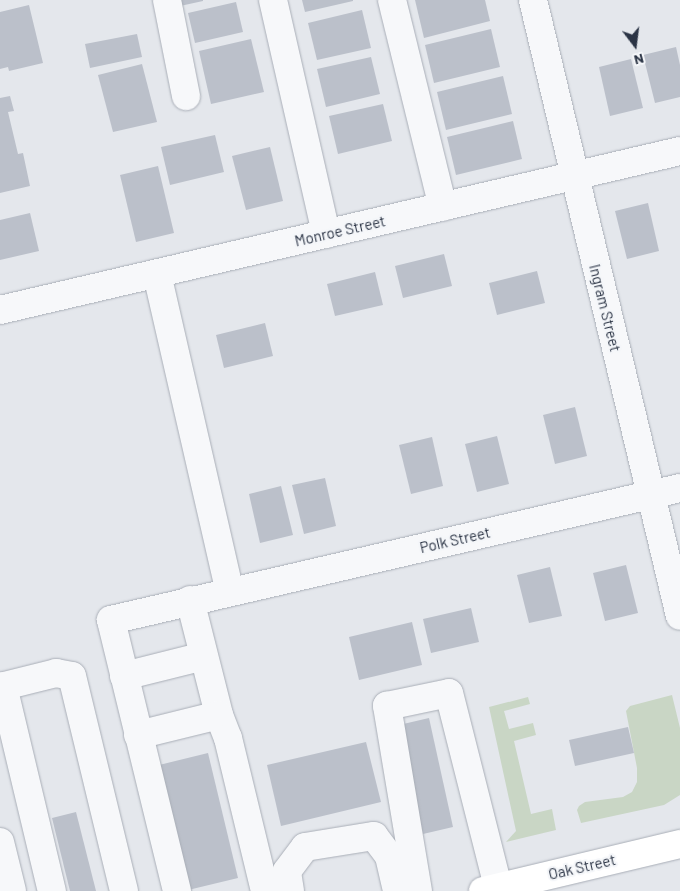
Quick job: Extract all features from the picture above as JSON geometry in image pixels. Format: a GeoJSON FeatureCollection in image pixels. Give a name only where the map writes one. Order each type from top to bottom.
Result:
{"type":"FeatureCollection","features":[{"type":"Feature","properties":{"kind":"highway","name":"Oak Street"},"geometry":{"type":"LineString","coordinates":[[491,889],[680,844]]}},
{"type":"Feature","properties":{"kind":"street"},"geometry":{"type":"LineString","coordinates":[[167,0],[186,96]]}},
{"type":"Feature","properties":{"kind":"street"},"geometry":{"type":"LineString","coordinates":[[273,0],[326,234]]}},
{"type":"Feature","properties":{"kind":"street"},"geometry":{"type":"LineString","coordinates":[[392,0],[443,207]]}},
{"type":"Feature","properties":{"kind":"street","name":"Ingram Street"},"geometry":{"type":"LineString","coordinates":[[533,0],[680,616]]}},
{"type":"Feature","properties":{"kind":"street","name":"Monroe Street"},"geometry":{"type":"LineString","coordinates":[[0,310],[680,151]]}},
{"type":"Feature","properties":{"kind":"street"},"geometry":{"type":"LineString","coordinates":[[157,274],[230,592]]}},
{"type":"Feature","properties":{"kind":"street","name":"Polk Street"},"geometry":{"type":"LineString","coordinates":[[124,676],[111,620],[190,600],[680,488]]}},
{"type":"Feature","properties":{"kind":"street"},"geometry":{"type":"LineString","coordinates":[[190,600],[220,716],[228,738],[265,891]]}},
{"type":"Feature","properties":{"kind":"street"},"geometry":{"type":"LineString","coordinates":[[177,891],[124,676],[204,656]]}},
{"type":"Feature","properties":{"kind":"street"},"geometry":{"type":"LineString","coordinates":[[52,891],[2,686],[56,673],[72,676],[124,891]]}},
{"type":"Feature","properties":{"kind":"street"},"geometry":{"type":"LineString","coordinates":[[418,891],[387,706],[449,693],[480,818],[491,889]]}},
{"type":"Feature","properties":{"kind":"street"},"geometry":{"type":"LineString","coordinates":[[138,735],[220,716]]}},
{"type":"Feature","properties":{"kind":"street"},"geometry":{"type":"LineString","coordinates":[[290,891],[287,871],[305,847],[374,836],[389,856],[397,891]]}},
{"type":"Feature","properties":{"kind":"street"},"geometry":{"type":"LineString","coordinates":[[0,842],[12,891]]}},
{"type":"Feature","properties":{"kind":"green space"},"geometry":{"type":"Polygon","coordinates":[[[672,695],[680,728],[680,795],[664,805],[581,823],[577,810],[579,806],[585,802],[623,797],[632,792],[637,782],[637,768],[626,711],[630,706],[672,695]]]}},
{"type":"Feature","properties":{"kind":"green space"},"geometry":{"type":"Polygon","coordinates":[[[528,697],[530,704],[504,711],[509,729],[533,723],[536,735],[514,741],[531,814],[552,809],[556,830],[506,842],[516,831],[489,707],[528,697]]]}},
{"type":"Feature","properties":{"kind":"building"},"geometry":{"type":"Polygon","coordinates":[[[179,0],[203,0],[203,1],[180,6],[179,0]]]}},
{"type":"Feature","properties":{"kind":"building"},"geometry":{"type":"Polygon","coordinates":[[[302,0],[353,0],[353,1],[305,12],[302,0]]]}},
{"type":"Feature","properties":{"kind":"building"},"geometry":{"type":"Polygon","coordinates":[[[415,0],[485,0],[490,21],[424,38],[415,0]]]}},
{"type":"Feature","properties":{"kind":"building"},"geometry":{"type":"Polygon","coordinates":[[[236,2],[243,32],[195,43],[188,13],[236,2]]]}},
{"type":"Feature","properties":{"kind":"building"},"geometry":{"type":"Polygon","coordinates":[[[29,5],[43,63],[9,71],[8,67],[0,69],[0,12],[29,5]]]}},
{"type":"Feature","properties":{"kind":"building"},"geometry":{"type":"Polygon","coordinates":[[[362,10],[371,48],[317,60],[308,23],[362,10]]]}},
{"type":"Feature","properties":{"kind":"building"},"geometry":{"type":"Polygon","coordinates":[[[491,29],[500,67],[434,83],[425,45],[491,29]]]}},
{"type":"Feature","properties":{"kind":"building"},"geometry":{"type":"Polygon","coordinates":[[[137,34],[142,57],[90,68],[85,44],[137,34]]]}},
{"type":"Feature","properties":{"kind":"building"},"geometry":{"type":"Polygon","coordinates":[[[251,39],[264,92],[211,104],[199,51],[251,39]]]}},
{"type":"Feature","properties":{"kind":"building"},"geometry":{"type":"Polygon","coordinates":[[[676,47],[680,65],[680,97],[655,103],[643,55],[676,47]]]}},
{"type":"Feature","properties":{"kind":"building"},"geometry":{"type":"Polygon","coordinates":[[[371,57],[380,94],[326,107],[317,69],[371,57]]]}},
{"type":"Feature","properties":{"kind":"building"},"geometry":{"type":"Polygon","coordinates":[[[631,59],[643,108],[610,116],[599,67],[631,59]]]}},
{"type":"Feature","properties":{"kind":"building"},"geometry":{"type":"Polygon","coordinates":[[[142,64],[157,122],[113,132],[98,75],[142,64]]]}},
{"type":"Feature","properties":{"kind":"building"},"geometry":{"type":"Polygon","coordinates":[[[503,76],[512,114],[446,130],[437,92],[503,76]]]}},
{"type":"Feature","properties":{"kind":"building"},"geometry":{"type":"Polygon","coordinates":[[[10,96],[14,111],[8,112],[18,154],[23,153],[30,186],[0,193],[0,98],[10,96]]]}},
{"type":"Feature","properties":{"kind":"building"},"geometry":{"type":"Polygon","coordinates":[[[383,104],[392,141],[338,154],[329,116],[383,104]]]}},
{"type":"Feature","properties":{"kind":"building"},"geometry":{"type":"Polygon","coordinates":[[[513,121],[522,159],[456,175],[447,137],[513,121]]]}},
{"type":"Feature","properties":{"kind":"building"},"geometry":{"type":"Polygon","coordinates":[[[215,135],[224,172],[170,185],[161,147],[215,135]]]}},
{"type":"Feature","properties":{"kind":"building"},"geometry":{"type":"Polygon","coordinates":[[[270,147],[283,201],[246,210],[232,156],[270,147]]]}},
{"type":"Feature","properties":{"kind":"building"},"geometry":{"type":"Polygon","coordinates":[[[158,166],[174,233],[136,242],[120,175],[158,166]]]}},
{"type":"Feature","properties":{"kind":"building"},"geometry":{"type":"Polygon","coordinates":[[[648,203],[659,251],[627,259],[615,211],[648,203]]]}},
{"type":"Feature","properties":{"kind":"building"},"geometry":{"type":"Polygon","coordinates":[[[30,213],[39,251],[0,260],[0,220],[30,213]]]}},
{"type":"Feature","properties":{"kind":"building"},"geometry":{"type":"Polygon","coordinates":[[[444,254],[452,286],[403,298],[395,266],[444,254]]]}},
{"type":"Feature","properties":{"kind":"building"},"geometry":{"type":"Polygon","coordinates":[[[537,271],[545,303],[497,315],[489,283],[537,271]]]}},
{"type":"Feature","properties":{"kind":"building"},"geometry":{"type":"Polygon","coordinates":[[[375,272],[383,305],[335,316],[327,284],[375,272]]]}},
{"type":"Feature","properties":{"kind":"building"},"geometry":{"type":"Polygon","coordinates":[[[265,323],[273,356],[224,368],[216,335],[265,323]]]}},
{"type":"Feature","properties":{"kind":"building"},"geometry":{"type":"Polygon","coordinates":[[[575,407],[587,456],[555,464],[543,415],[575,407]]]}},
{"type":"Feature","properties":{"kind":"building"},"geometry":{"type":"Polygon","coordinates":[[[497,436],[509,484],[477,492],[465,444],[497,436]]]}},
{"type":"Feature","properties":{"kind":"building"},"geometry":{"type":"Polygon","coordinates":[[[432,437],[443,486],[411,494],[399,445],[432,437]]]}},
{"type":"Feature","properties":{"kind":"building"},"geometry":{"type":"Polygon","coordinates":[[[325,478],[336,526],[304,534],[292,485],[325,478]]]}},
{"type":"Feature","properties":{"kind":"building"},"geometry":{"type":"Polygon","coordinates":[[[281,486],[293,535],[260,543],[249,494],[281,486]]]}},
{"type":"Feature","properties":{"kind":"building"},"geometry":{"type":"Polygon","coordinates":[[[626,565],[638,613],[605,621],[593,573],[626,565]]]}},
{"type":"Feature","properties":{"kind":"building"},"geometry":{"type":"Polygon","coordinates":[[[550,567],[562,616],[529,623],[517,575],[550,567]]]}},
{"type":"Feature","properties":{"kind":"building"},"geometry":{"type":"Polygon","coordinates":[[[471,608],[479,642],[431,653],[423,619],[471,608]]]}},
{"type":"Feature","properties":{"kind":"building"},"geometry":{"type":"Polygon","coordinates":[[[412,622],[422,665],[359,680],[349,637],[412,622]]]}},
{"type":"Feature","properties":{"kind":"building"},"geometry":{"type":"Polygon","coordinates":[[[429,718],[453,827],[423,834],[399,725],[429,718]]]}},
{"type":"Feature","properties":{"kind":"building"},"geometry":{"type":"Polygon","coordinates":[[[628,727],[634,753],[575,766],[569,740],[628,727]]]}},
{"type":"Feature","properties":{"kind":"building"},"geometry":{"type":"Polygon","coordinates":[[[366,742],[381,802],[281,826],[267,765],[366,742]]]}},
{"type":"Feature","properties":{"kind":"building"},"geometry":{"type":"Polygon","coordinates":[[[208,753],[238,878],[184,891],[155,766],[208,753]]]}},
{"type":"Feature","properties":{"kind":"building"},"geometry":{"type":"Polygon","coordinates":[[[76,812],[96,891],[70,891],[52,818],[76,812]]]}}]}
